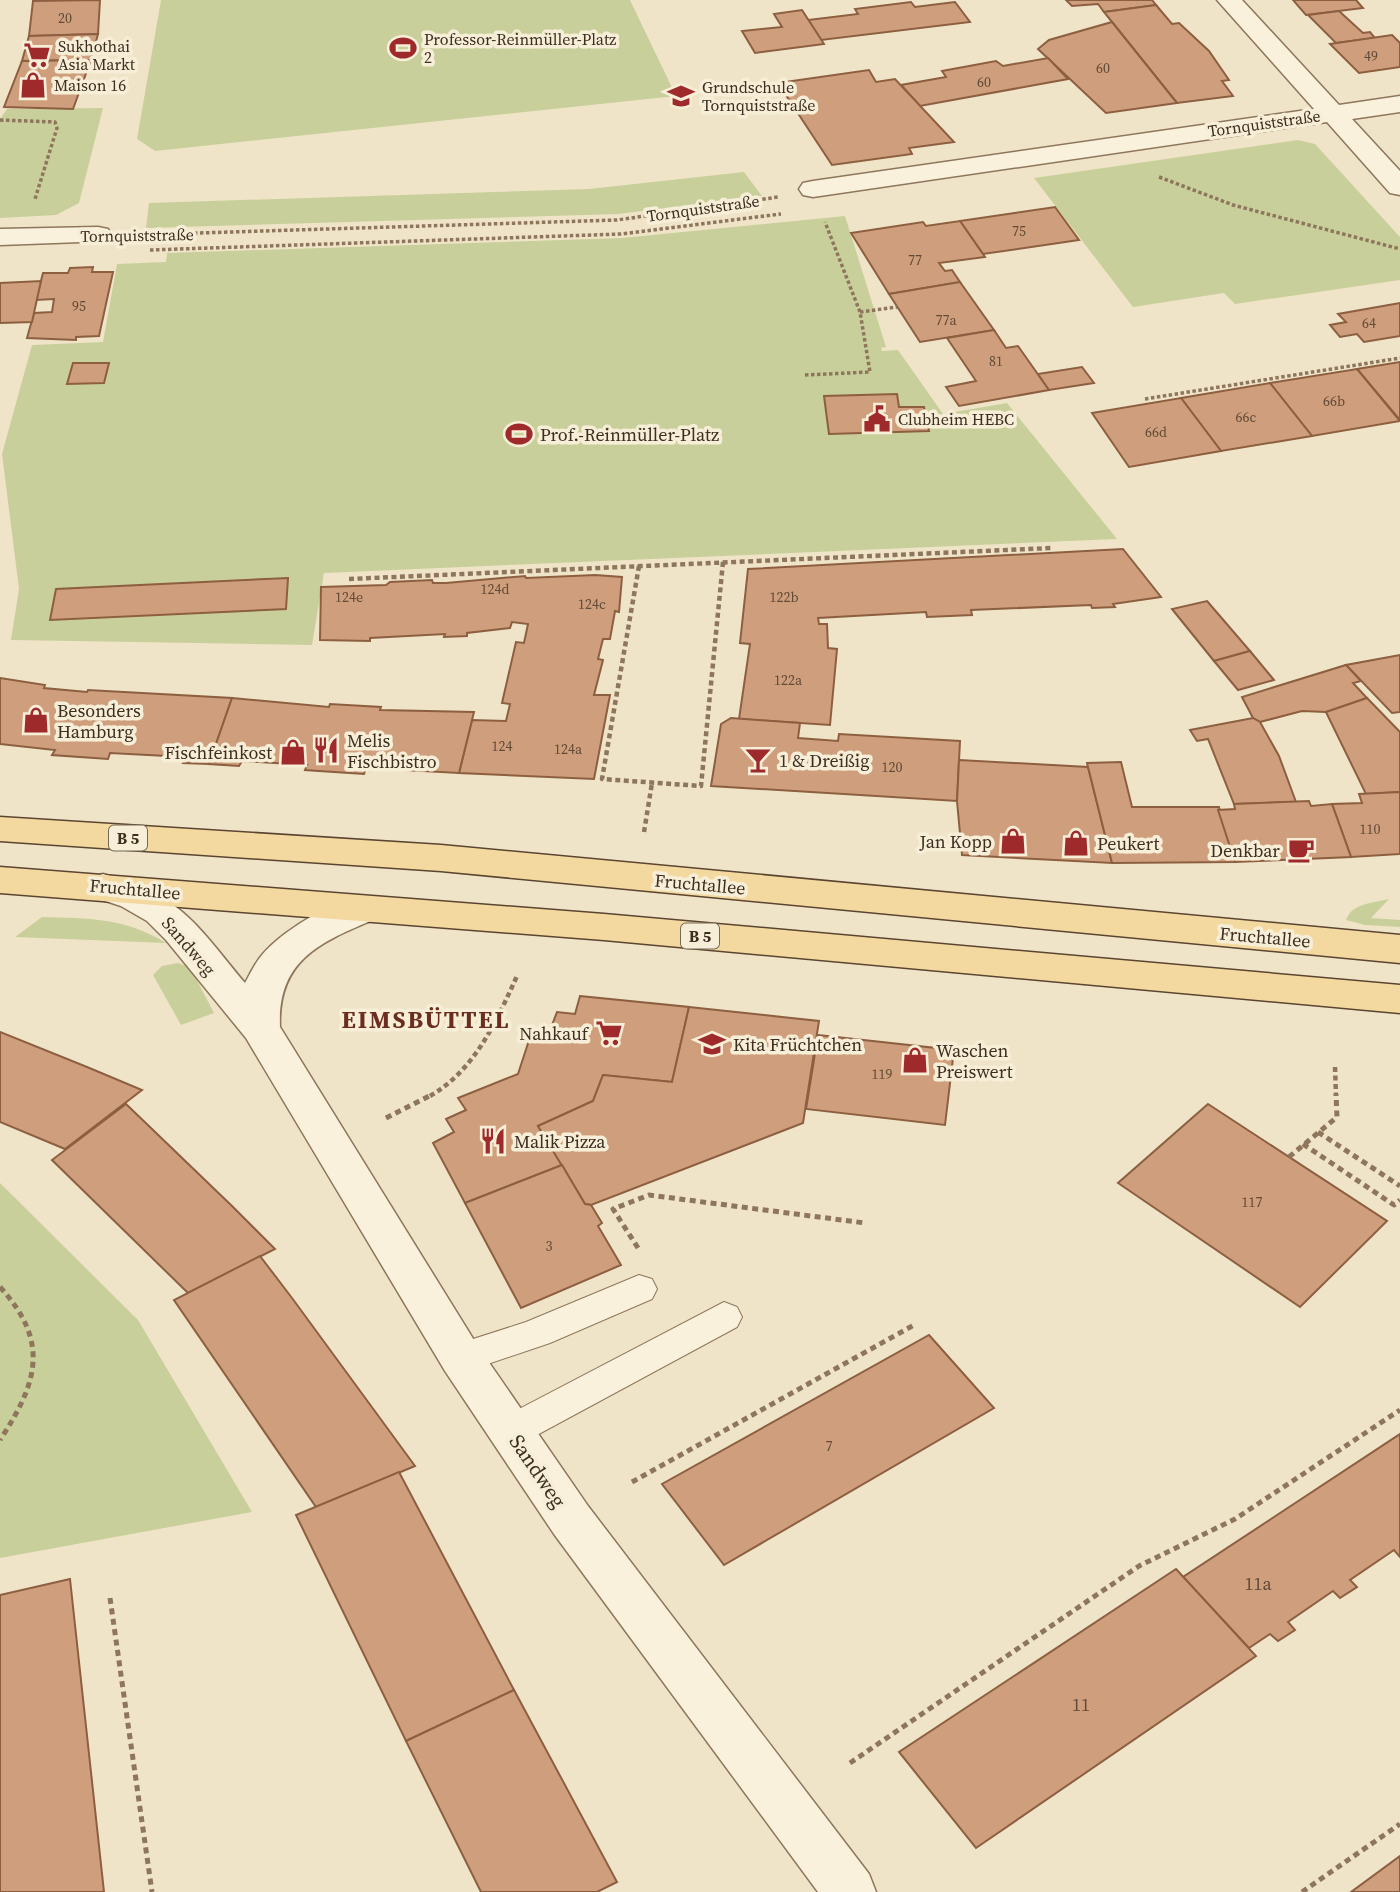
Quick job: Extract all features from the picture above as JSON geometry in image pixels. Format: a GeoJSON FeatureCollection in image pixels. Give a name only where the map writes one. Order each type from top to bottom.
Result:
{"type":"FeatureCollection","features":[{"type":"Feature","properties":{"kind":"main road","name":"Fruchtallee"},"geometry":{"type":"LineString","coordinates":[[0,829],[441,858],[1400,948]]}},
{"type":"Feature","properties":{"kind":"main road","name":"Fruchtallee"},"geometry":{"type":"LineString","coordinates":[[0,880],[367,908],[1400,999]]}},
{"type":"Feature","properties":{"kind":"street"},"geometry":{"type":"LineString","coordinates":[[1229,0],[1400,187]]}},
{"type":"Feature","properties":{"kind":"street","name":"Tornquiststraße"},"geometry":{"type":"LineString","coordinates":[[813,190],[1400,104]]}},
{"type":"Feature","properties":{"kind":"street","name":"Tornquiststraße"},"geometry":{"type":"LineString","coordinates":[[0,237],[98,235]]}},
{"type":"Feature","properties":{"kind":"street","name":"Sandweg"},"geometry":{"type":"LineString","coordinates":[[103,887],[134,897],[160,912],[180,930],[260,1028],[461,1358],[510,1432],[571,1520],[850,1892]]}},
{"type":"Feature","properties":{"kind":"street"},"geometry":{"type":"LineString","coordinates":[[260,1028],[256,1006],[261,987],[272,968],[306,937],[367,908]]}},
{"type":"Feature","properties":{"kind":"lane"},"geometry":{"type":"LineString","coordinates":[[461,1358],[537,1333],[639,1289]]}},
{"type":"Feature","properties":{"kind":"lane"},"geometry":{"type":"LineString","coordinates":[[510,1432],[724,1317]]}},
{"type":"Feature","properties":{"kind":"path"},"geometry":{"type":"LineString","coordinates":[[0,120],[55,122],[57,128],[33,206]]}},
{"type":"Feature","properties":{"kind":"path"},"geometry":{"type":"LineString","coordinates":[[1147,172],[1233,205],[1400,249]]}},
{"type":"Feature","properties":{"kind":"path","name":"Tornquiststraße"},"geometry":{"type":"LineString","coordinates":[[98,235],[617,220],[746,204],[813,190]]}},
{"type":"Feature","properties":{"kind":"path"},"geometry":{"type":"LineString","coordinates":[[150,250],[621,234],[789,213]]}},
{"type":"Feature","properties":{"kind":"path"},"geometry":{"type":"LineString","coordinates":[[805,375],[870,372],[860,312],[825,221]]}},
{"type":"Feature","properties":{"kind":"path"},"geometry":{"type":"LineString","coordinates":[[860,312],[897,307]]}},
{"type":"Feature","properties":{"kind":"path"},"geometry":{"type":"LineString","coordinates":[[1145,399],[1400,358]]}},
{"type":"Feature","properties":{"kind":"path"},"geometry":{"type":"LineString","coordinates":[[349,579],[1051,548]]}},
{"type":"Feature","properties":{"kind":"path"},"geometry":{"type":"LineString","coordinates":[[639,566],[602,779],[701,786],[723,562]]}},
{"type":"Feature","properties":{"kind":"path"},"geometry":{"type":"LineString","coordinates":[[644,832],[652,783]]}},
{"type":"Feature","properties":{"kind":"path"},"geometry":{"type":"LineString","coordinates":[[386,1118],[420,1104],[450,1084],[474,1059],[493,1031],[517,976]]}},
{"type":"Feature","properties":{"kind":"path"},"geometry":{"type":"LineString","coordinates":[[1289,1157],[1337,1117],[1335,1068]]}},
{"type":"Feature","properties":{"kind":"path"},"geometry":{"type":"LineString","coordinates":[[1318,1132],[1400,1186]]}},
{"type":"Feature","properties":{"kind":"path"},"geometry":{"type":"LineString","coordinates":[[1303,1144],[1394,1205],[1400,1200]]}},
{"type":"Feature","properties":{"kind":"path"},"geometry":{"type":"LineString","coordinates":[[641,1252],[613,1209],[649,1195],[865,1223]]}},
{"type":"Feature","properties":{"kind":"path"},"geometry":{"type":"LineString","coordinates":[[0,1287],[28,1320],[35,1346],[34,1374],[23,1407],[0,1440]]}},
{"type":"Feature","properties":{"kind":"path"},"geometry":{"type":"LineString","coordinates":[[632,1482],[914,1325]]}},
{"type":"Feature","properties":{"kind":"path"},"geometry":{"type":"LineString","coordinates":[[850,1763],[1139,1566],[1235,1519],[1400,1410]]}},
{"type":"Feature","properties":{"kind":"path"},"geometry":{"type":"LineString","coordinates":[[110,1598],[152,1892]]}},
{"type":"Feature","properties":{"kind":"path"},"geometry":{"type":"LineString","coordinates":[[1302,1892],[1400,1824]]}},
{"type":"Feature","properties":{"kind":"green space","name":"Professor-Reinmüller-Platz 2"},"geometry":{"type":"Polygon","coordinates":[[[161,0],[630,0],[676,96],[155,151],[137,139],[161,0]]]}},
{"type":"Feature","properties":{"kind":"green space"},"geometry":{"type":"Polygon","coordinates":[[[103,108],[79,203],[56,215],[0,218],[0,119],[7,109],[103,108]]]}},
{"type":"Feature","properties":{"kind":"green space"},"geometry":{"type":"Polygon","coordinates":[[[1298,140],[1315,144],[1400,237],[1400,280],[1235,304],[1224,293],[1133,307],[1034,178],[1298,140]]]}},
{"type":"Feature","properties":{"kind":"green space"},"geometry":{"type":"Polygon","coordinates":[[[744,172],[762,196],[618,214],[146,228],[149,203],[589,189],[744,172]]]}},
{"type":"Feature","properties":{"kind":"green space","name":"Prof.-Reinmüller-Platz"},"geometry":{"type":"Polygon","coordinates":[[[845,216],[886,347],[881,348],[882,351],[898,350],[943,414],[1007,403],[1117,539],[324,573],[312,645],[11,640],[19,589],[2,454],[32,345],[103,342],[117,264],[166,262],[167,253],[622,238],[845,216]]]}},
{"type":"Feature","properties":{"kind":"green space"},"geometry":{"type":"Polygon","coordinates":[[[1389,899],[1371,918],[1400,920],[1400,927],[1365,925],[1346,920],[1358,907],[1389,899]]]}},
{"type":"Feature","properties":{"kind":"green space"},"geometry":{"type":"Polygon","coordinates":[[[42,917],[91,919],[121,924],[166,943],[15,937],[42,917]]]}},
{"type":"Feature","properties":{"kind":"green space"},"geometry":{"type":"Polygon","coordinates":[[[178,963],[190,967],[214,1013],[181,1025],[153,975],[162,966],[178,963]]]}},
{"type":"Feature","properties":{"kind":"green space"},"geometry":{"type":"Polygon","coordinates":[[[0,1183],[138,1320],[252,1512],[0,1558],[0,1183]]]}},
{"type":"Feature","properties":{"kind":"building"},"geometry":{"type":"Polygon","coordinates":[[[100,0],[98,34],[29,36],[33,1],[100,0]]]}},
{"type":"Feature","properties":{"kind":"building"},"geometry":{"type":"Polygon","coordinates":[[[1066,0],[1152,0],[1156,5],[1104,12],[1098,4],[1072,6],[1066,0]]]}},
{"type":"Feature","properties":{"kind":"building"},"geometry":{"type":"Polygon","coordinates":[[[1293,0],[1356,0],[1363,8],[1306,15],[1293,0]]]}},
{"type":"Feature","properties":{"kind":"building"},"geometry":{"type":"Polygon","coordinates":[[[911,2],[915,7],[955,2],[970,22],[821,40],[808,20],[858,14],[855,9],[911,2]]]}},
{"type":"Feature","properties":{"kind":"building"},"geometry":{"type":"Polygon","coordinates":[[[1156,5],[1172,24],[1179,23],[1209,51],[1229,80],[1222,81],[1233,96],[1177,103],[1104,12],[1156,5]]]}},
{"type":"Feature","properties":{"kind":"building"},"geometry":{"type":"Polygon","coordinates":[[[802,10],[824,44],[755,53],[742,31],[782,27],[774,14],[802,10]]]}},
{"type":"Feature","properties":{"kind":"building"},"geometry":{"type":"Polygon","coordinates":[[[1339,11],[1363,33],[1370,32],[1375,38],[1336,43],[1308,15],[1339,11]]]}},
{"type":"Feature","properties":{"kind":"building"},"geometry":{"type":"Polygon","coordinates":[[[1112,22],[1177,103],[1106,113],[1038,49],[1049,40],[1112,22]]]}},
{"type":"Feature","properties":{"kind":"building"},"geometry":{"type":"Polygon","coordinates":[[[98,34],[91,60],[22,61],[29,36],[98,34]]]}},
{"type":"Feature","properties":{"kind":"building"},"geometry":{"type":"Polygon","coordinates":[[[1392,35],[1400,43],[1400,67],[1359,73],[1330,44],[1392,35]]]}},
{"type":"Feature","properties":{"kind":"building"},"geometry":{"type":"Polygon","coordinates":[[[1048,58],[1068,79],[920,106],[901,85],[946,77],[942,71],[996,61],[1003,66],[1048,58]]]}},
{"type":"Feature","properties":{"kind":"building"},"geometry":{"type":"Polygon","coordinates":[[[91,60],[73,109],[4,107],[22,61],[91,60]]]}},
{"type":"Feature","properties":{"kind":"building"},"geometry":{"type":"Polygon","coordinates":[[[869,70],[876,82],[895,79],[954,142],[909,148],[912,154],[832,165],[778,83],[869,70]]]}},
{"type":"Feature","properties":{"kind":"building"},"geometry":{"type":"Polygon","coordinates":[[[1055,207],[1079,240],[983,254],[960,221],[1055,207]]]}},
{"type":"Feature","properties":{"kind":"building"},"geometry":{"type":"Polygon","coordinates":[[[960,221],[985,257],[939,263],[945,271],[952,270],[960,282],[889,294],[851,233],[923,222],[926,226],[960,221]]]}},
{"type":"Feature","properties":{"kind":"building"},"geometry":{"type":"Polygon","coordinates":[[[93,267],[92,272],[113,272],[99,336],[76,337],[76,340],[27,338],[34,313],[52,312],[54,299],[36,300],[43,273],[68,273],[70,268],[93,267]]]}},
{"type":"Feature","properties":{"kind":"building"},"geometry":{"type":"Polygon","coordinates":[[[41,281],[32,322],[0,323],[0,283],[41,281]]]}},
{"type":"Feature","properties":{"kind":"building"},"geometry":{"type":"Polygon","coordinates":[[[960,282],[994,330],[920,342],[889,294],[960,282]]]}},
{"type":"Feature","properties":{"kind":"building"},"geometry":{"type":"Polygon","coordinates":[[[1400,303],[1400,336],[1364,342],[1357,334],[1340,337],[1330,325],[1346,322],[1338,314],[1400,303]]]}},
{"type":"Feature","properties":{"kind":"building"},"geometry":{"type":"Polygon","coordinates":[[[994,330],[1006,348],[1018,346],[1049,390],[959,406],[946,387],[976,381],[947,338],[994,330]]]}},
{"type":"Feature","properties":{"kind":"building"},"geometry":{"type":"Polygon","coordinates":[[[1400,362],[1400,420],[1357,369],[1400,362]]]}},
{"type":"Feature","properties":{"kind":"building"},"geometry":{"type":"Polygon","coordinates":[[[73,363],[109,363],[104,383],[67,384],[73,363]]]}},
{"type":"Feature","properties":{"kind":"building"},"geometry":{"type":"Polygon","coordinates":[[[1082,367],[1094,383],[1049,390],[1038,374],[1082,367]]]}},
{"type":"Feature","properties":{"kind":"building"},"geometry":{"type":"Polygon","coordinates":[[[1357,369],[1400,421],[1312,436],[1270,383],[1357,369]]]}},
{"type":"Feature","properties":{"kind":"building"},"geometry":{"type":"Polygon","coordinates":[[[1270,383],[1312,436],[1221,451],[1181,398],[1270,383]]]}},
{"type":"Feature","properties":{"kind":"building","name":"Clubheim HEBC"},"geometry":{"type":"Polygon","coordinates":[[[897,394],[899,407],[924,407],[929,431],[829,434],[824,396],[897,394]]]}},
{"type":"Feature","properties":{"kind":"building"},"geometry":{"type":"Polygon","coordinates":[[[1181,398],[1221,451],[1129,467],[1092,413],[1181,398]]]}},
{"type":"Feature","properties":{"kind":"building"},"geometry":{"type":"Polygon","coordinates":[[[1123,549],[1161,597],[1113,604],[1115,607],[1092,608],[1091,605],[971,610],[972,615],[927,617],[926,612],[818,618],[819,624],[827,624],[828,648],[837,649],[830,725],[739,719],[750,644],[740,643],[748,569],[1123,549]]]}},
{"type":"Feature","properties":{"kind":"building"},"geometry":{"type":"Polygon","coordinates":[[[525,576],[622,577],[619,612],[615,611],[610,639],[603,639],[598,659],[603,660],[594,695],[610,695],[594,779],[459,773],[472,720],[506,721],[510,704],[502,703],[516,642],[524,643],[528,624],[512,622],[510,628],[467,633],[467,636],[444,637],[445,634],[370,638],[370,641],[320,640],[321,587],[432,580],[433,583],[446,583],[525,576]]]}},
{"type":"Feature","properties":{"kind":"building"},"geometry":{"type":"Polygon","coordinates":[[[288,578],[286,609],[50,620],[56,589],[288,578]]]}},
{"type":"Feature","properties":{"kind":"building"},"geometry":{"type":"Polygon","coordinates":[[[1207,601],[1250,651],[1214,661],[1172,609],[1207,601]]]}},
{"type":"Feature","properties":{"kind":"building"},"geometry":{"type":"Polygon","coordinates":[[[1250,651],[1274,680],[1238,690],[1214,661],[1250,651]]]}},
{"type":"Feature","properties":{"kind":"building"},"geometry":{"type":"Polygon","coordinates":[[[1400,655],[1400,712],[1392,713],[1346,665],[1400,655]]]}},
{"type":"Feature","properties":{"kind":"building"},"geometry":{"type":"Polygon","coordinates":[[[1346,665],[1361,681],[1353,683],[1367,698],[1326,712],[1302,711],[1260,722],[1253,718],[1242,697],[1346,665]]]}},
{"type":"Feature","properties":{"kind":"building"},"geometry":{"type":"Polygon","coordinates":[[[0,678],[45,685],[44,688],[87,692],[232,698],[209,764],[183,763],[186,757],[110,753],[108,759],[52,755],[55,750],[0,744],[0,678]]]}},
{"type":"Feature","properties":{"kind":"building"},"geometry":{"type":"Polygon","coordinates":[[[232,698],[329,707],[330,704],[381,707],[380,710],[474,712],[459,773],[366,768],[364,774],[305,770],[307,765],[242,761],[239,766],[209,764],[232,698]]]}},
{"type":"Feature","properties":{"kind":"building"},"geometry":{"type":"Polygon","coordinates":[[[1367,698],[1400,732],[1400,792],[1366,794],[1326,712],[1367,698]]]}},
{"type":"Feature","properties":{"kind":"building"},"geometry":{"type":"Polygon","coordinates":[[[731,718],[800,723],[798,738],[838,741],[839,734],[960,741],[957,801],[711,786],[721,724],[731,718]]]}},
{"type":"Feature","properties":{"kind":"building"},"geometry":{"type":"Polygon","coordinates":[[[1253,718],[1260,722],[1279,756],[1296,802],[1234,804],[1208,739],[1197,741],[1190,730],[1253,718]]]}},
{"type":"Feature","properties":{"kind":"building"},"geometry":{"type":"Polygon","coordinates":[[[959,760],[1088,767],[1112,863],[962,855],[957,801],[959,760]]]}},
{"type":"Feature","properties":{"kind":"building"},"geometry":{"type":"Polygon","coordinates":[[[1121,762],[1132,807],[1219,807],[1235,862],[1112,863],[1087,763],[1121,762]]]}},
{"type":"Feature","properties":{"kind":"building"},"geometry":{"type":"Polygon","coordinates":[[[1400,792],[1400,854],[1351,857],[1332,804],[1362,803],[1359,794],[1400,792]]]}},
{"type":"Feature","properties":{"kind":"building"},"geometry":{"type":"Polygon","coordinates":[[[1309,801],[1311,806],[1332,804],[1351,857],[1235,862],[1218,810],[1235,809],[1234,804],[1309,801]]]}},
{"type":"Feature","properties":{"kind":"building"},"geometry":{"type":"Polygon","coordinates":[[[580,996],[689,1007],[672,1082],[603,1075],[593,1101],[538,1126],[562,1165],[465,1203],[433,1143],[454,1132],[446,1119],[466,1110],[458,1098],[518,1074],[532,1031],[549,1033],[557,1012],[575,1014],[580,996]]]}},
{"type":"Feature","properties":{"kind":"building"},"geometry":{"type":"Polygon","coordinates":[[[689,1007],[819,1021],[803,1123],[591,1205],[585,1204],[538,1126],[593,1101],[603,1075],[672,1082],[689,1007]]]}},
{"type":"Feature","properties":{"kind":"building"},"geometry":{"type":"Polygon","coordinates":[[[0,1032],[142,1090],[65,1149],[0,1122],[0,1032]]]}},
{"type":"Feature","properties":{"kind":"building"},"geometry":{"type":"Polygon","coordinates":[[[818,1035],[954,1050],[945,1125],[806,1109],[818,1035]]]}},
{"type":"Feature","properties":{"kind":"building"},"geometry":{"type":"Polygon","coordinates":[[[126,1104],[275,1249],[188,1293],[52,1160],[126,1104]]]}},
{"type":"Feature","properties":{"kind":"building"},"geometry":{"type":"Polygon","coordinates":[[[1208,1104],[1387,1221],[1300,1307],[1118,1183],[1208,1104]]]}},
{"type":"Feature","properties":{"kind":"building"},"geometry":{"type":"Polygon","coordinates":[[[562,1165],[585,1204],[591,1205],[602,1223],[598,1226],[621,1265],[521,1308],[465,1203],[562,1165]]]}},
{"type":"Feature","properties":{"kind":"building"},"geometry":{"type":"Polygon","coordinates":[[[260,1256],[415,1466],[316,1507],[174,1300],[260,1256]]]}},
{"type":"Feature","properties":{"kind":"building"},"geometry":{"type":"Polygon","coordinates":[[[929,1335],[994,1408],[724,1565],[662,1484],[929,1335]]]}},
{"type":"Feature","properties":{"kind":"building"},"geometry":{"type":"Polygon","coordinates":[[[1400,1434],[1400,1557],[1394,1550],[1350,1580],[1357,1587],[1340,1598],[1333,1591],[1288,1622],[1295,1630],[1278,1641],[1270,1634],[1249,1648],[1183,1577],[1400,1434]]]}},
{"type":"Feature","properties":{"kind":"building"},"geometry":{"type":"Polygon","coordinates":[[[399,1472],[514,1690],[406,1741],[296,1515],[399,1472]]]}},
{"type":"Feature","properties":{"kind":"building"},"geometry":{"type":"Polygon","coordinates":[[[1176,1569],[1256,1656],[976,1848],[899,1752],[1176,1569]]]}},
{"type":"Feature","properties":{"kind":"building"},"geometry":{"type":"Polygon","coordinates":[[[70,1579],[104,1892],[0,1892],[0,1595],[70,1579]]]}},
{"type":"Feature","properties":{"kind":"building"},"geometry":{"type":"Polygon","coordinates":[[[514,1690],[617,1882],[597,1892],[481,1892],[406,1741],[514,1690]]]}},
{"type":"Feature","properties":{"kind":"building"},"geometry":{"type":"Polygon","coordinates":[[[1400,1856],[1400,1892],[1351,1892],[1400,1856]]]}},
{"type":"Feature","properties":{"kind":"place","name":"Professor-Reinmüller-Platz 2"},"geometry":{"type":"Point","coordinates":[403,48]}},
{"type":"Feature","properties":{"kind":"place","name":"Sukhothai Asia Markt"},"geometry":{"type":"Point","coordinates":[37,55]}},
{"type":"Feature","properties":{"kind":"place","name":"Maison 16"},"geometry":{"type":"Point","coordinates":[33,85]}},
{"type":"Feature","properties":{"kind":"place","name":"Grundschule Tornquiststraße"},"geometry":{"type":"Point","coordinates":[681,96]}},
{"type":"Feature","properties":{"kind":"place","name":"Clubheim HEBC"},"geometry":{"type":"Point","coordinates":[877,419]}},
{"type":"Feature","properties":{"kind":"place","name":"Prof.-Reinmüller-Platz"},"geometry":{"type":"Point","coordinates":[519,434]}},
{"type":"Feature","properties":{"kind":"place","name":"Besonders Hamburg"},"geometry":{"type":"Point","coordinates":[36,720]}},
{"type":"Feature","properties":{"kind":"place","name":"Melis Fischbistro"},"geometry":{"type":"Point","coordinates":[326,750]}},
{"type":"Feature","properties":{"kind":"place","name":"Fischfeinkost"},"geometry":{"type":"Point","coordinates":[293,752]}},
{"type":"Feature","properties":{"kind":"place","name":"1 & Dreißig"},"geometry":{"type":"Point","coordinates":[758,760]}},
{"type":"Feature","properties":{"kind":"place","name":"Jan Kopp"},"geometry":{"type":"Point","coordinates":[1013,841]}},
{"type":"Feature","properties":{"kind":"place","name":"Peukert"},"geometry":{"type":"Point","coordinates":[1076,843]}},
{"type":"Feature","properties":{"kind":"place","name":"Denkbar"},"geometry":{"type":"Point","coordinates":[1301,850]}},
{"type":"Feature","properties":{"kind":"place","name":"Nahkauf"},"geometry":{"type":"Point","coordinates":[609,1033]}},
{"type":"Feature","properties":{"kind":"place","name":"Kita Früchtchen"},"geometry":{"type":"Point","coordinates":[712,1044]}},
{"type":"Feature","properties":{"kind":"place","name":"Waschen Preiswert"},"geometry":{"type":"Point","coordinates":[915,1060]}},
{"type":"Feature","properties":{"kind":"place","name":"Malik Pizza"},"geometry":{"type":"Point","coordinates":[493,1141]}},
{"type":"Feature","properties":{"kind":"district","name":"EIMSBÜTTEL"},"geometry":{"type":"Point","coordinates":[426,1019]}}]}
